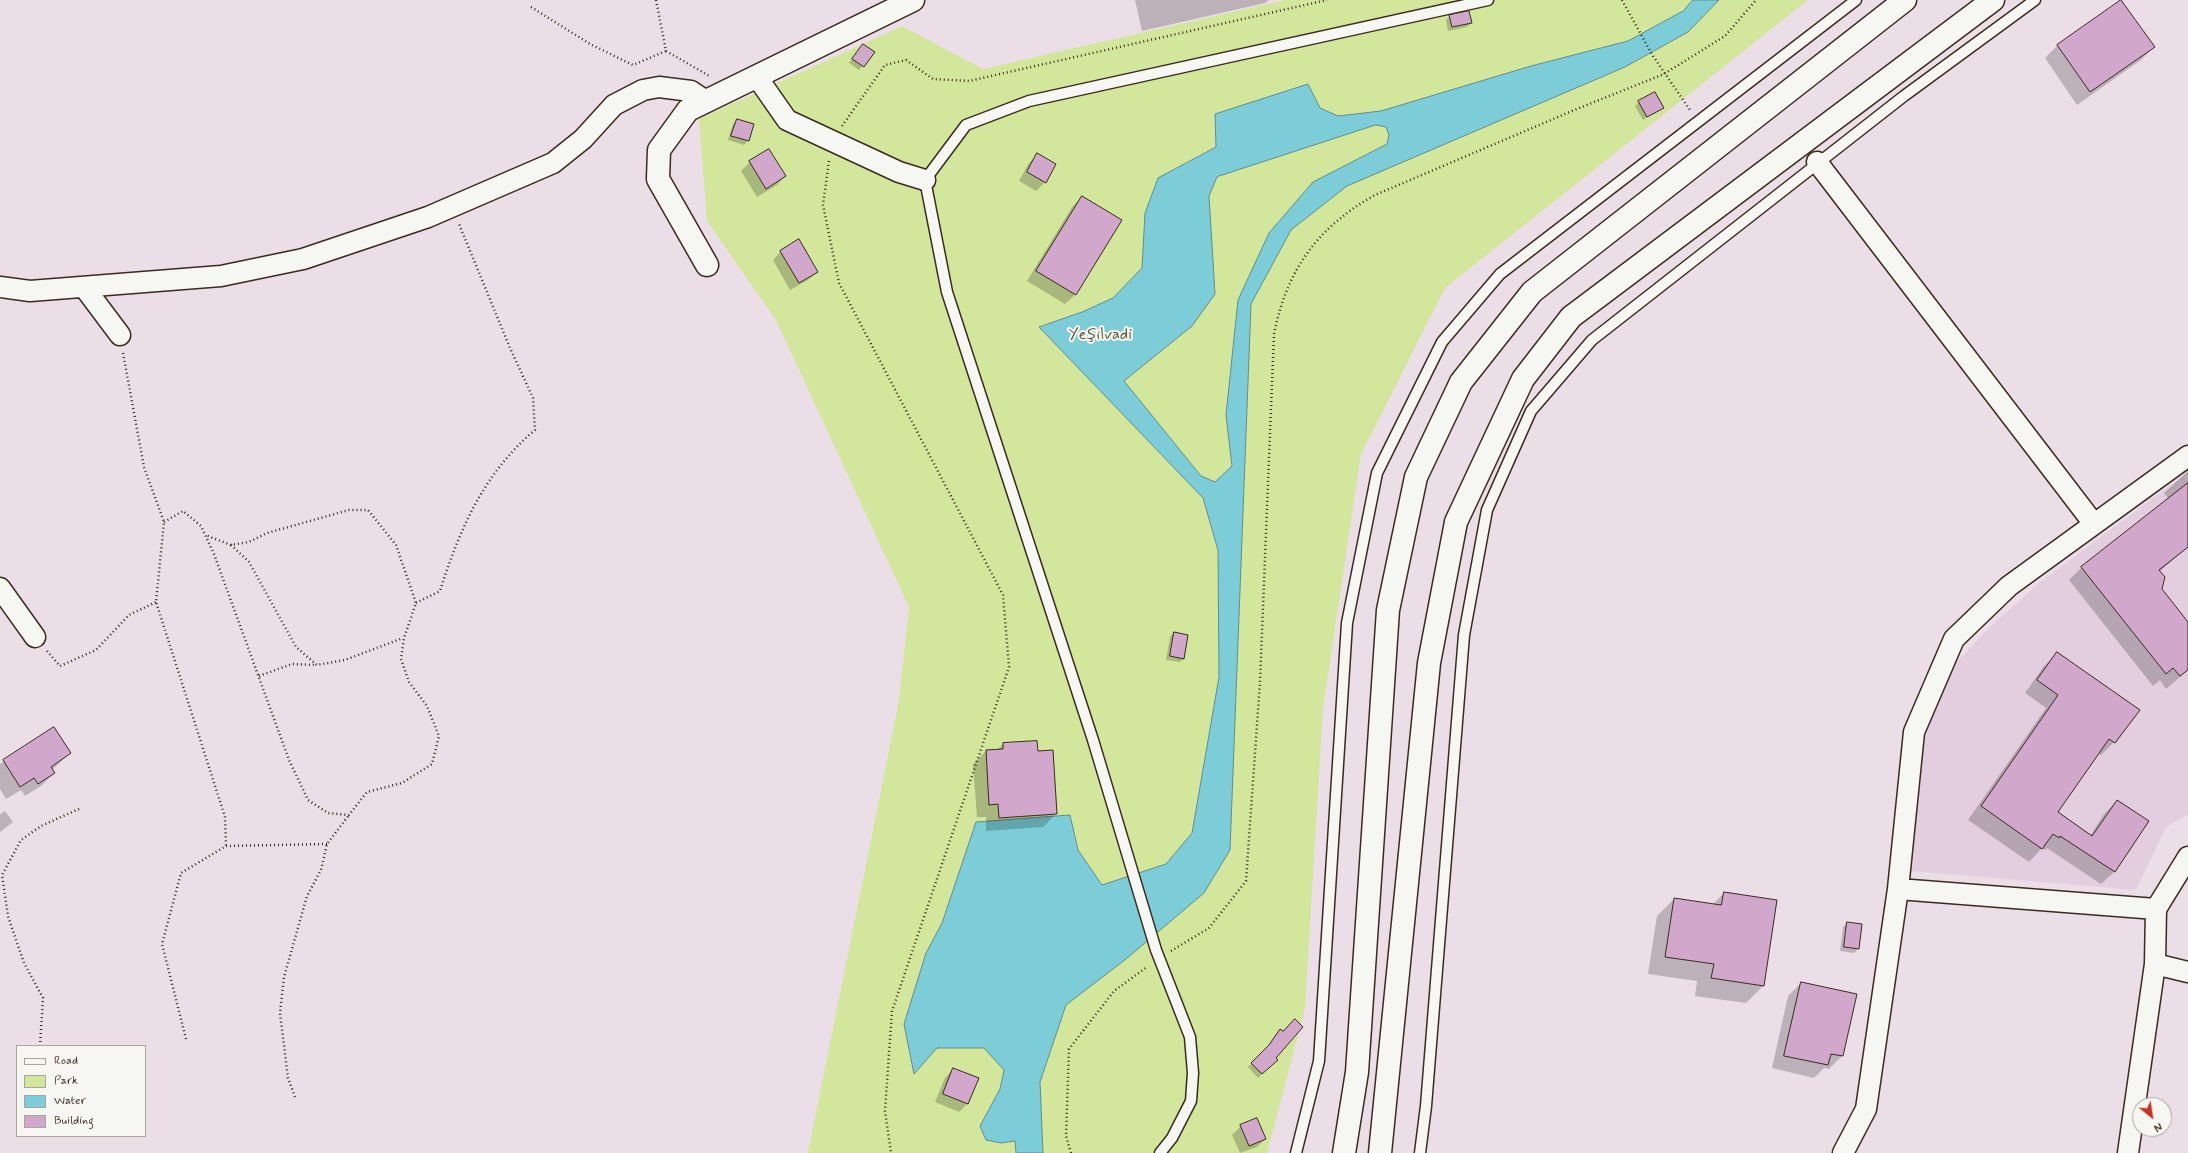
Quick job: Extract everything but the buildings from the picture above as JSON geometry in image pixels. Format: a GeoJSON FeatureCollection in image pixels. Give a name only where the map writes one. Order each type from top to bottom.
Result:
{"type":"FeatureCollection","features":[{"type":"Feature","properties":{"kind":"main road"},"geometry":{"type":"LineString","coordinates":[[707,265],[658,179],[659,150],[688,110],[913,0]]}},
{"type":"Feature","properties":{"kind":"main road"},"geometry":{"type":"LineString","coordinates":[[1344,1153],[1357,1072],[1388,610],[1416,477],[1461,382],[1532,292],[1905,0]]}},
{"type":"Feature","properties":{"kind":"main road"},"geometry":{"type":"LineString","coordinates":[[1380,1153],[1429,663],[1456,522],[1523,378],[1571,317],[1992,0]]}},
{"type":"Feature","properties":{"kind":"street"},"geometry":{"type":"LineString","coordinates":[[756,77],[787,120],[899,172],[926,180]]}},
{"type":"Feature","properties":{"kind":"street"},"geometry":{"type":"LineString","coordinates":[[0,287],[30,291],[220,276],[303,259],[428,217],[553,163],[582,139],[614,105],[643,90],[659,87],[691,91],[706,101]]}},
{"type":"Feature","properties":{"kind":"street"},"geometry":{"type":"LineString","coordinates":[[1817,162],[2094,524]]}},
{"type":"Feature","properties":{"kind":"street"},"geometry":{"type":"LineString","coordinates":[[84,287],[120,335]]}},
{"type":"Feature","properties":{"kind":"street"},"geometry":{"type":"LineString","coordinates":[[1843,1153],[1866,1109],[1898,889],[1914,732],[1954,639],[2009,586],[2188,456]]}},
{"type":"Feature","properties":{"kind":"street"},"geometry":{"type":"LineString","coordinates":[[0,588],[35,637]]}},
{"type":"Feature","properties":{"kind":"street"},"geometry":{"type":"LineString","coordinates":[[2128,1153],[2155,964],[2156,909],[2188,857]]}},
{"type":"Feature","properties":{"kind":"street"},"geometry":{"type":"LineString","coordinates":[[1898,889],[2156,909]]}},
{"type":"Feature","properties":{"kind":"street"},"geometry":{"type":"LineString","coordinates":[[2155,964],[2188,972]]}},
{"type":"Feature","properties":{"kind":"lane"},"geometry":{"type":"LineString","coordinates":[[1160,1153],[1172,1138],[1191,1101],[1193,1073],[1190,1037],[1158,954],[1093,740],[946,292],[926,180],[966,125],[1029,101],[1488,0]]}},
{"type":"Feature","properties":{"kind":"lane"},"geometry":{"type":"LineString","coordinates":[[1296,1153],[1319,1061],[1347,623],[1377,473],[1442,342],[1500,274],[1856,0]]}},
{"type":"Feature","properties":{"kind":"lane"},"geometry":{"type":"LineString","coordinates":[[1420,1153],[1427,1098],[1464,635],[1487,510],[1531,411],[1592,340],[1817,162],[2034,0]]}},
{"type":"Feature","properties":{"kind":"path"},"geometry":{"type":"LineString","coordinates":[[656,0],[666,51],[731,89]]}},
{"type":"Feature","properties":{"kind":"path"},"geometry":{"type":"LineString","coordinates":[[891,1153],[885,1111],[892,1011],[1009,667],[1003,595],[839,283],[823,205],[832,140],[886,65],[906,60],[933,79],[969,81],[1308,2],[1327,0]]}},
{"type":"Feature","properties":{"kind":"path"},"geometry":{"type":"LineString","coordinates":[[1622,0],[1639,33],[1664,74],[1698,121]]}},
{"type":"Feature","properties":{"kind":"path"},"geometry":{"type":"LineString","coordinates":[[1071,1153],[1066,1136],[1069,1049],[1114,991],[1158,954],[1209,928],[1246,882],[1260,682],[1274,334],[1278,312],[1294,272],[1311,248],[1337,220],[1375,195],[1572,111],[1664,74],[1725,36],[1756,0]]}},
{"type":"Feature","properties":{"kind":"path"},"geometry":{"type":"LineString","coordinates":[[531,7],[590,44],[633,65],[666,51]]}},
{"type":"Feature","properties":{"kind":"path"},"geometry":{"type":"LineString","coordinates":[[416,602],[440,591],[457,540],[480,494],[515,447],[535,430],[533,398],[510,348],[452,206]]}},
{"type":"Feature","properties":{"kind":"path"},"geometry":{"type":"LineString","coordinates":[[120,335],[144,467],[164,522],[156,602],[225,817],[226,846]]}},
{"type":"Feature","properties":{"kind":"path"},"geometry":{"type":"LineString","coordinates":[[231,545],[249,542],[267,533],[349,510],[368,510],[396,545],[416,602],[404,638],[401,659],[409,682],[427,706],[438,736],[432,764],[402,783],[367,792],[327,844],[321,870],[307,896],[284,978],[280,1013],[288,1078],[295,1097]]}},
{"type":"Feature","properties":{"kind":"path"},"geometry":{"type":"LineString","coordinates":[[164,522],[183,511],[201,526],[214,554],[289,760],[308,800],[328,813],[349,815]]}},
{"type":"Feature","properties":{"kind":"path"},"geometry":{"type":"LineString","coordinates":[[205,535],[231,545],[249,562],[296,647],[317,665]]}},
{"type":"Feature","properties":{"kind":"path"},"geometry":{"type":"LineString","coordinates":[[35,637],[60,666],[96,650],[129,615],[156,602]]}},
{"type":"Feature","properties":{"kind":"path"},"geometry":{"type":"LineString","coordinates":[[259,676],[292,664],[317,665],[345,660],[404,638]]}},
{"type":"Feature","properties":{"kind":"path"},"geometry":{"type":"LineString","coordinates":[[40,1045],[43,998],[24,963],[15,937],[8,916],[2,876],[21,840],[41,826],[81,808]]}},
{"type":"Feature","properties":{"kind":"path"},"geometry":{"type":"LineString","coordinates":[[186,1039],[162,944],[181,873],[226,846],[327,844]]}},
{"type":"Feature","properties":{"kind":"shaded area"},"geometry":{"type":"Polygon","coordinates":[[[2188,472],[2188,814],[2166,827],[2136,890],[1911,871],[1925,733],[1956,663],[1993,624],[2039,583],[2188,472]]]}},
{"type":"Feature","properties":{"kind":"green space","name":"Yeşilvadi"},"geometry":{"type":"Polygon","coordinates":[[[1285,0],[1808,0],[1445,288],[1361,454],[1323,708],[1305,1009],[1267,1153],[808,1153],[899,700],[909,607],[776,320],[707,221],[699,119],[902,26],[983,69],[1285,0]]]}},
{"type":"Feature","properties":{"kind":"water"},"geometry":{"type":"Polygon","coordinates":[[[1693,0],[1719,0],[1688,32],[1625,67],[1347,186],[1291,230],[1251,304],[1230,850],[1204,893],[1126,959],[1066,1005],[1040,1082],[1043,1153],[1016,1153],[1015,1141],[1001,1143],[986,1140],[980,1126],[1000,1089],[1004,1070],[984,1048],[937,1048],[914,1074],[904,1024],[926,953],[942,923],[976,822],[1070,815],[1078,850],[1102,885],[1166,864],[1192,833],[1219,677],[1218,550],[1203,498],[1039,327],[1082,312],[1113,298],[1142,268],[1145,213],[1158,178],[1216,147],[1215,114],[1308,84],[1320,108],[1338,116],[1381,111],[1531,66],[1628,41],[1683,11],[1693,0]],[[1376,125],[1217,177],[1209,196],[1215,294],[1192,326],[1124,381],[1201,476],[1215,482],[1232,466],[1226,415],[1238,300],[1269,233],[1313,182],[1387,144],[1389,135],[1386,127],[1376,125]]]}}]}
